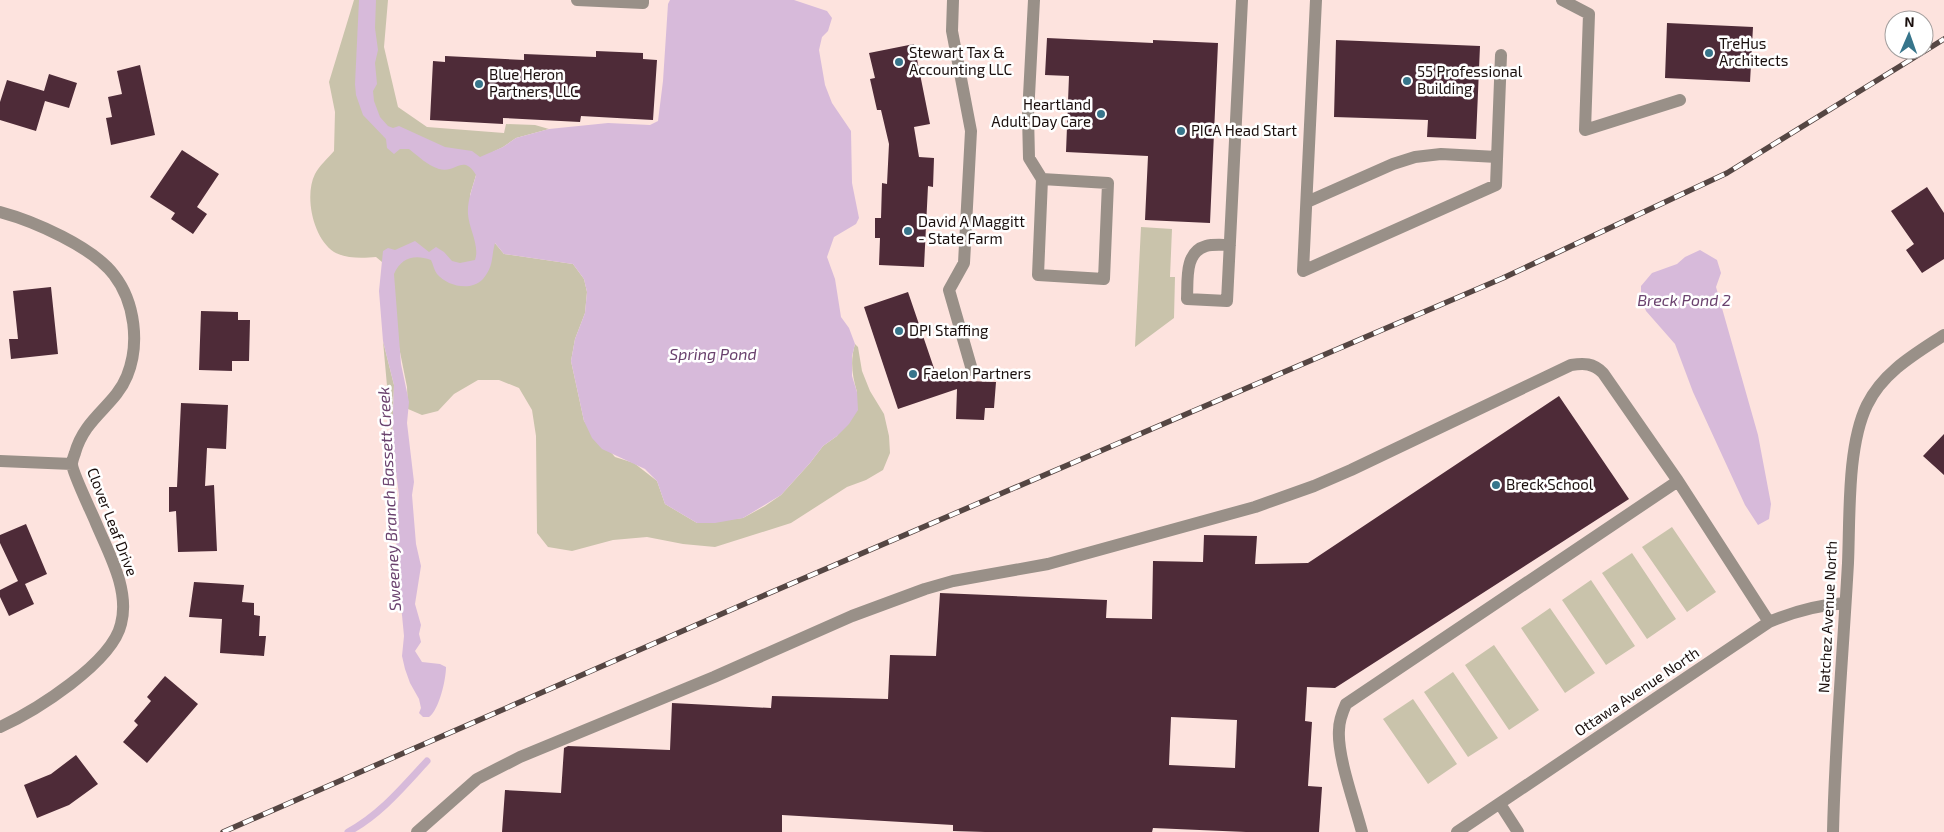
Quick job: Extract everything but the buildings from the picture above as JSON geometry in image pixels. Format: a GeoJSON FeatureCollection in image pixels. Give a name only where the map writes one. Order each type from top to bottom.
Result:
{"type":"FeatureCollection","features":[{"type":"Feature","properties":{"kind":"street"},"geometry":{"type":"LineString","coordinates":[[577,0],[643,2],[643,0]]}},
{"type":"Feature","properties":{"kind":"street"},"geometry":{"type":"LineString","coordinates":[[953,0],[952,31],[971,131],[964,263],[949,290],[972,370]]}},
{"type":"Feature","properties":{"kind":"street"},"geometry":{"type":"LineString","coordinates":[[1034,0],[1028,115],[1029,158],[1042,179],[1038,275],[1104,279],[1108,183],[1042,179]]}},
{"type":"Feature","properties":{"kind":"street"},"geometry":{"type":"LineString","coordinates":[[1230,245],[1206,246],[1196,250],[1188,268],[1187,299],[1228,301],[1242,0]]}},
{"type":"Feature","properties":{"kind":"street"},"geometry":{"type":"LineString","coordinates":[[1316,0],[1303,272],[1496,185],[1501,55]]}},
{"type":"Feature","properties":{"kind":"street"},"geometry":{"type":"LineString","coordinates":[[1562,0],[1589,14],[1585,130],[1680,100]]}},
{"type":"Feature","properties":{"kind":"street"},"geometry":{"type":"LineString","coordinates":[[1307,202],[1393,164],[1416,157],[1440,154],[1497,157]]}},
{"type":"Feature","properties":{"kind":"street","name":"Clover Leaf Drive"},"geometry":{"type":"LineString","coordinates":[[0,212],[46,228],[103,262],[115,276],[127,297],[133,316],[134,334],[132,358],[127,376],[119,390],[86,426],[78,441],[72,464],[119,578],[122,600],[121,624],[114,639],[94,664],[66,687],[36,707],[0,727]]}},
{"type":"Feature","properties":{"kind":"street","name":"Natchez Avenue North"},"geometry":{"type":"LineString","coordinates":[[1833,832],[1856,439],[1866,406],[1882,381],[1894,370],[1944,335]]}},
{"type":"Feature","properties":{"kind":"street"},"geometry":{"type":"LineString","coordinates":[[418,832],[477,779],[520,757],[714,677],[852,616],[953,581],[1048,564],[1255,507],[1314,486],[1351,470],[1571,365],[1590,364],[1598,367],[1603,373],[1678,482],[1770,622]]}},
{"type":"Feature","properties":{"kind":"street"},"geometry":{"type":"LineString","coordinates":[[0,461],[72,464]]}},
{"type":"Feature","properties":{"kind":"street"},"geometry":{"type":"LineString","coordinates":[[1362,832],[1339,746],[1340,723],[1346,704],[1678,482]]}},
{"type":"Feature","properties":{"kind":"street","name":"Ottawa Avenue North"},"geometry":{"type":"LineString","coordinates":[[1457,832],[1770,622],[1802,609],[1846,603]]}},
{"type":"Feature","properties":{"kind":"street"},"geometry":{"type":"LineString","coordinates":[[1500,804],[1518,832]]}},
{"type":"Feature","properties":{"kind":"shaded area"},"geometry":{"type":"Polygon","coordinates":[[[354,0],[388,0],[384,47],[398,107],[427,127],[504,133],[506,124],[535,125],[549,129],[516,138],[493,152],[476,175],[470,195],[494,242],[504,254],[573,264],[584,279],[587,292],[585,313],[575,339],[571,361],[584,421],[615,457],[634,463],[657,481],[665,504],[697,523],[743,518],[781,495],[823,446],[837,436],[857,392],[852,368],[855,344],[858,347],[862,371],[870,391],[884,414],[889,436],[890,453],[883,470],[866,480],[847,487],[791,523],[715,547],[683,544],[647,537],[613,540],[572,551],[548,547],[537,533],[536,436],[532,410],[519,388],[499,380],[478,380],[454,394],[438,411],[422,415],[408,409],[407,387],[382,262],[376,257],[349,257],[334,252],[321,237],[312,216],[310,194],[315,174],[334,151],[335,112],[329,82],[354,0]]]}},
{"type":"Feature","properties":{"kind":"shaded area"},"geometry":{"type":"Polygon","coordinates":[[[1141,227],[1172,229],[1170,277],[1175,277],[1174,318],[1135,347],[1141,227]]]}},
{"type":"Feature","properties":{"kind":"shaded area"},"geometry":{"type":"Polygon","coordinates":[[[383,341],[394,385],[392,442],[383,341]]]}},
{"type":"Feature","properties":{"kind":"shaded area"},"geometry":{"type":"Polygon","coordinates":[[[1672,527],[1716,592],[1687,612],[1642,547],[1672,527]]]}},
{"type":"Feature","properties":{"kind":"shaded area"},"geometry":{"type":"Polygon","coordinates":[[[1632,553],[1676,619],[1647,639],[1602,573],[1632,553]]]}},
{"type":"Feature","properties":{"kind":"shaded area"},"geometry":{"type":"Polygon","coordinates":[[[1591,580],[1635,646],[1606,665],[1562,600],[1591,580]]]}},
{"type":"Feature","properties":{"kind":"shaded area"},"geometry":{"type":"Polygon","coordinates":[[[1550,608],[1595,673],[1565,693],[1521,628],[1550,608]]]}},
{"type":"Feature","properties":{"kind":"shaded area"},"geometry":{"type":"Polygon","coordinates":[[[1494,645],[1539,710],[1509,730],[1465,665],[1494,645]]]}},
{"type":"Feature","properties":{"kind":"shaded area"},"geometry":{"type":"Polygon","coordinates":[[[1453,672],[1498,738],[1468,757],[1424,692],[1453,672]]]}},
{"type":"Feature","properties":{"kind":"shaded area"},"geometry":{"type":"Polygon","coordinates":[[[1413,699],[1457,764],[1428,784],[1383,719],[1413,699]]]}},
{"type":"Feature","properties":{"kind":"water","name":"Spring Pond"},"geometry":{"type":"Polygon","coordinates":[[[359,0],[376,0],[375,28],[378,50],[375,63],[377,84],[373,91],[374,101],[380,117],[388,126],[393,128],[399,126],[445,147],[472,151],[480,157],[503,147],[516,138],[549,129],[608,123],[650,125],[658,121],[663,81],[668,4],[670,0],[794,0],[827,11],[832,18],[828,31],[822,37],[819,50],[825,85],[832,103],[851,131],[852,183],[859,218],[856,224],[834,237],[827,257],[835,279],[841,317],[849,328],[855,344],[852,356],[852,376],[857,392],[858,410],[849,424],[823,446],[781,495],[743,518],[715,523],[697,523],[665,504],[657,481],[645,469],[602,449],[592,438],[584,421],[571,361],[575,339],[585,313],[587,292],[584,279],[573,264],[504,254],[495,243],[489,270],[483,279],[472,285],[459,286],[441,278],[435,271],[431,260],[419,257],[409,259],[400,264],[394,274],[401,364],[409,402],[407,423],[414,482],[412,495],[416,544],[421,566],[415,604],[421,625],[419,634],[421,642],[415,651],[422,662],[440,664],[446,667],[441,694],[436,708],[429,717],[423,717],[419,713],[421,708],[419,699],[410,683],[402,656],[404,636],[397,563],[396,529],[399,495],[392,442],[394,385],[383,341],[379,291],[383,251],[388,248],[395,250],[415,241],[429,252],[436,247],[444,252],[452,261],[460,263],[475,260],[476,249],[468,209],[476,175],[467,165],[445,170],[439,169],[427,163],[409,149],[400,149],[394,154],[387,148],[386,139],[363,115],[356,95],[355,84],[359,0]]]}},
{"type":"Feature","properties":{"kind":"water","name":"Breck Pond 2"},"geometry":{"type":"Polygon","coordinates":[[[1700,250],[1717,260],[1721,273],[1716,287],[1758,435],[1771,504],[1769,519],[1758,525],[1745,505],[1693,392],[1675,344],[1646,311],[1641,296],[1641,286],[1652,273],[1677,264],[1685,257],[1700,250]]]}},
{"type":"Feature","properties":{"kind":"waterway","name":"Sweeney Branch Bassett Creek"},"geometry":{"type":"LineString","coordinates":[[348,832],[381,809],[427,761]]}},
{"type":"Feature","properties":{"kind":"railway"},"geometry":{"type":"LineString","coordinates":[[223,832],[758,598],[1503,278],[1727,173],[1944,39]]}},
{"type":"Feature","properties":{"kind":"place","name":"TreHus Architects"},"geometry":{"type":"Point","coordinates":[1709,53]}},
{"type":"Feature","properties":{"kind":"place","name":"Stewart Tax & Accounting LLC"},"geometry":{"type":"Point","coordinates":[899,62]}},
{"type":"Feature","properties":{"kind":"place","name":"55 Professional Building"},"geometry":{"type":"Point","coordinates":[1407,81]}},
{"type":"Feature","properties":{"kind":"place","name":"Blue Heron Partners, LLC"},"geometry":{"type":"Point","coordinates":[479,84]}},
{"type":"Feature","properties":{"kind":"place","name":"Heartland Adult Day Care"},"geometry":{"type":"Point","coordinates":[1101,114]}},
{"type":"Feature","properties":{"kind":"place","name":"PICA Head Start"},"geometry":{"type":"Point","coordinates":[1181,131]}},
{"type":"Feature","properties":{"kind":"place","name":"David A Maggitt - State Farm"},"geometry":{"type":"Point","coordinates":[908,231]}},
{"type":"Feature","properties":{"kind":"place","name":"DPI Staffing"},"geometry":{"type":"Point","coordinates":[899,331]}},
{"type":"Feature","properties":{"kind":"place","name":"Faelon Partners"},"geometry":{"type":"Point","coordinates":[913,374]}},
{"type":"Feature","properties":{"kind":"place","name":"Breck School"},"geometry":{"type":"Point","coordinates":[1496,485]}}]}
